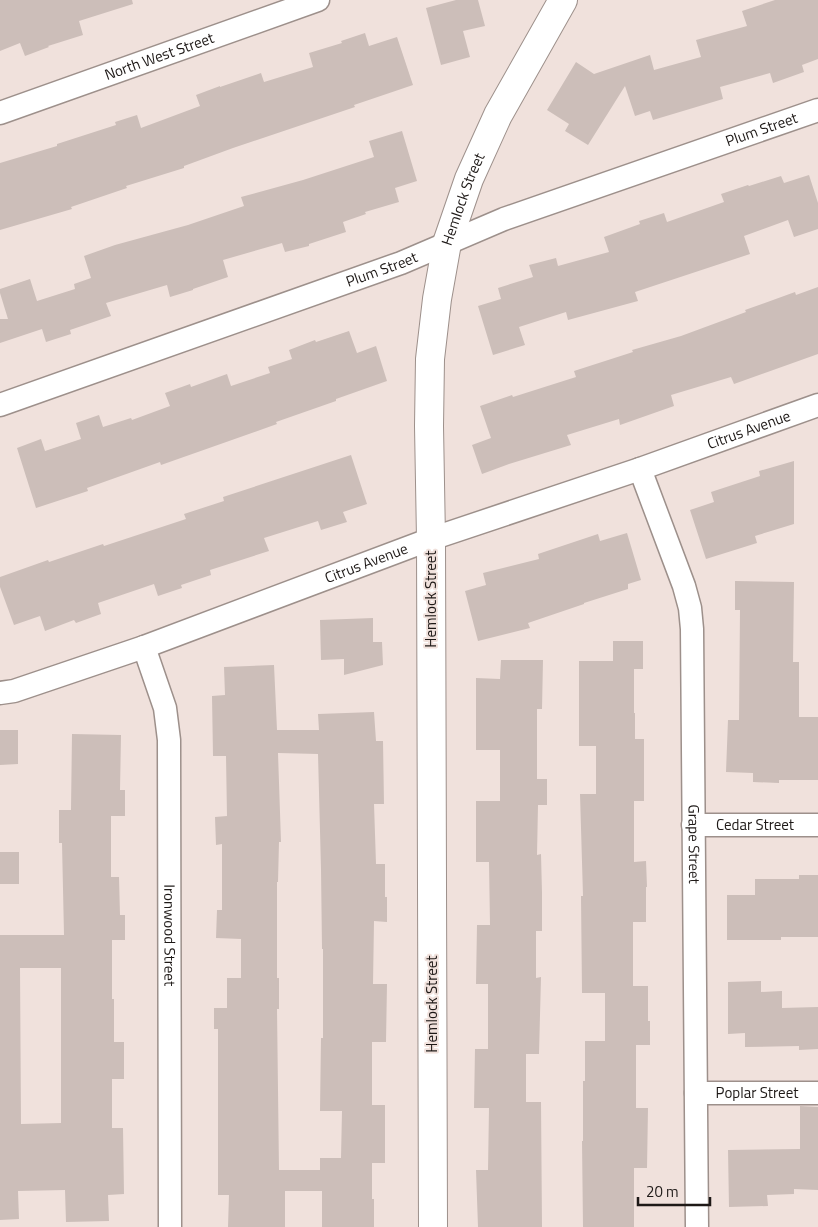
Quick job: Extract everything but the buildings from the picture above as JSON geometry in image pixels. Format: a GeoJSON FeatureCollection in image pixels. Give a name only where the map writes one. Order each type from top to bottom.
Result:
{"type":"FeatureCollection","features":[{"type":"Feature","properties":{"kind":"street","name":"North West Street"},"geometry":{"type":"LineString","coordinates":[[0,113],[318,0]]}},
{"type":"Feature","properties":{"kind":"street","name":"Hemlock Street"},"geometry":{"type":"LineString","coordinates":[[433,1227],[430,359],[437,299],[447,243],[469,179],[498,115],[563,0]]}},
{"type":"Feature","properties":{"kind":"street","name":"Plum Street"},"geometry":{"type":"LineString","coordinates":[[0,405],[401,263],[504,219],[818,110]]}},
{"type":"Feature","properties":{"kind":"street","name":"Citrus Avenue"},"geometry":{"type":"LineString","coordinates":[[0,693],[14,691],[144,648],[431,539],[640,469],[818,405]]}},
{"type":"Feature","properties":{"kind":"street","name":"Grape Street"},"geometry":{"type":"LineString","coordinates":[[640,469],[684,586],[690,608],[692,629],[697,1227]]}},
{"type":"Feature","properties":{"kind":"street","name":"Ironwood Street"},"geometry":{"type":"LineString","coordinates":[[144,648],[165,708],[169,740],[170,1227]]}},
{"type":"Feature","properties":{"kind":"street","name":"Cedar Street"},"geometry":{"type":"LineString","coordinates":[[693,825],[818,825]]}},
{"type":"Feature","properties":{"kind":"street","name":"Poplar Street"},"geometry":{"type":"LineString","coordinates":[[696,1093],[818,1093]]}}]}
